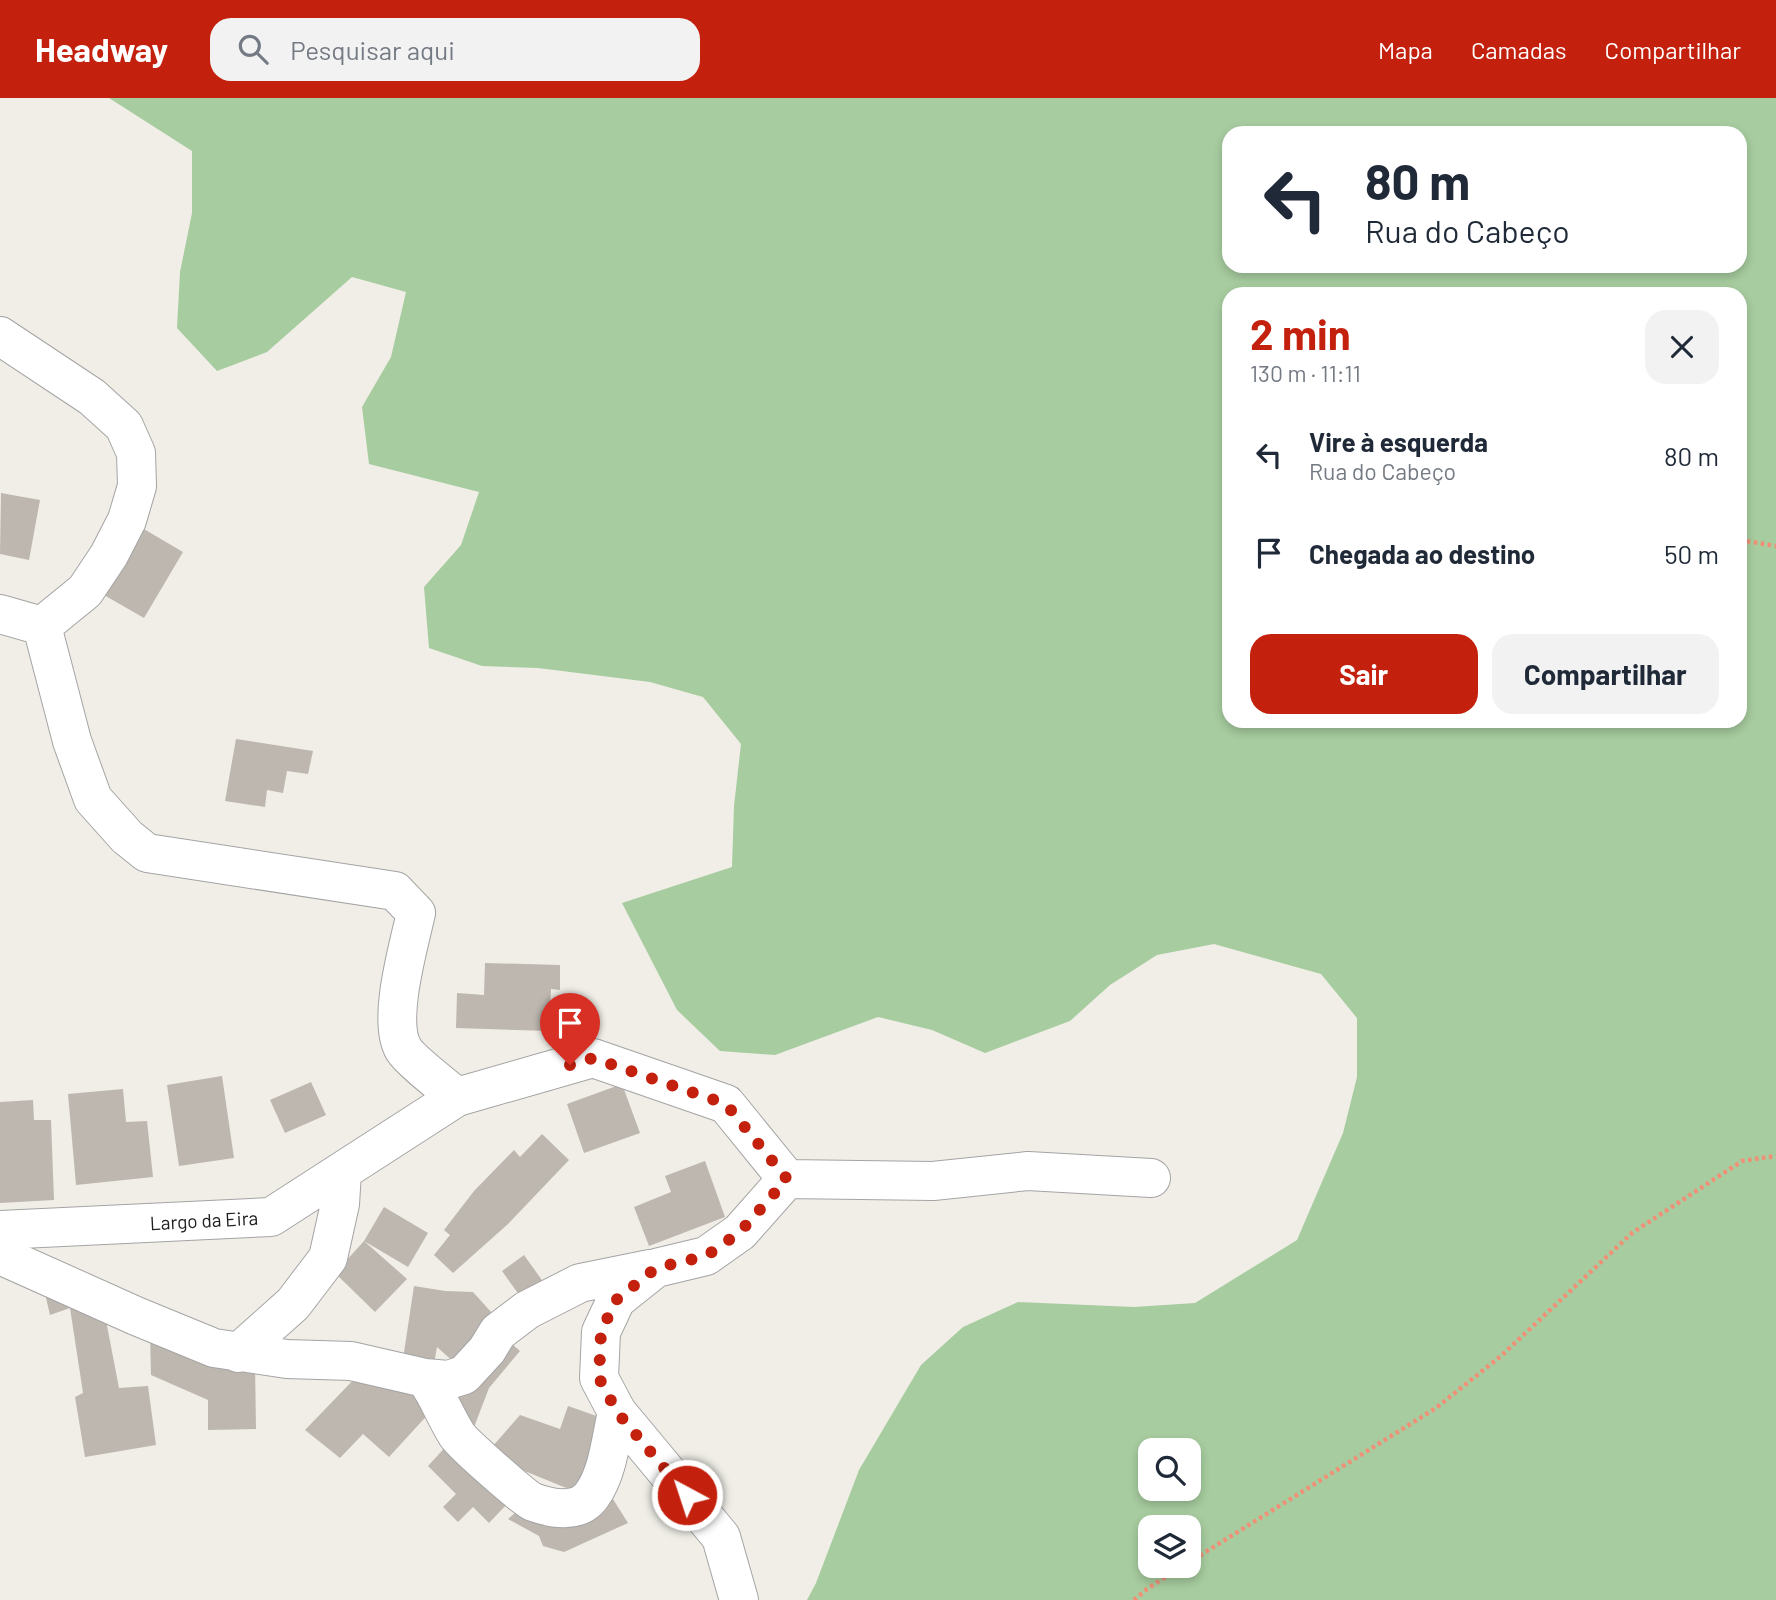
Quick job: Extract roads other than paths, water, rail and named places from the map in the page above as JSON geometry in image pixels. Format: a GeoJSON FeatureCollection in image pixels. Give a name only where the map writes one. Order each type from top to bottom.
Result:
{"type":"FeatureCollection","features":[{"type":"Feature","properties":{"kind":"street"},"geometry":{"type":"LineString","coordinates":[[0,336],[92,397],[124,426],[136,453],[137,486],[127,520],[109,555],[86,591],[42,625]]}},
{"type":"Feature","properties":{"kind":"street"},"geometry":{"type":"LineString","coordinates":[[0,614],[42,625]]}},
{"type":"Feature","properties":{"kind":"street"},"geometry":{"type":"LineString","coordinates":[[42,625],[72,741],[93,799],[127,837],[147,853],[395,891],[416,913],[404,964],[396,1023],[404,1050],[457,1097]]}},
{"type":"Feature","properties":{"kind":"street","name":"Largo da Eira"},"geometry":{"type":"LineString","coordinates":[[0,1230],[271,1217],[457,1097],[593,1058],[726,1104],[787,1179]]}},
{"type":"Feature","properties":{"kind":"street"},"geometry":{"type":"LineString","coordinates":[[0,1255],[214,1348],[287,1359],[351,1361],[425,1378],[448,1380],[464,1375],[487,1350],[498,1332],[527,1310],[568,1288],[706,1256],[740,1232],[787,1179],[933,1181],[1028,1171],[1151,1178]]}},
{"type":"Feature","properties":{"kind":"street"},"geometry":{"type":"LineString","coordinates":[[238,1353],[293,1304],[328,1258],[340,1203],[342,1172]]}},
{"type":"Feature","properties":{"kind":"street"},"geometry":{"type":"LineString","coordinates":[[656,1268],[616,1300],[601,1332],[599,1378],[617,1412],[721,1536],[740,1600]]}},
{"type":"Feature","properties":{"kind":"street"},"geometry":{"type":"LineString","coordinates":[[425,1378],[436,1392],[457,1436],[532,1502],[563,1510],[582,1505],[593,1495],[602,1472],[617,1412]]}}]}
